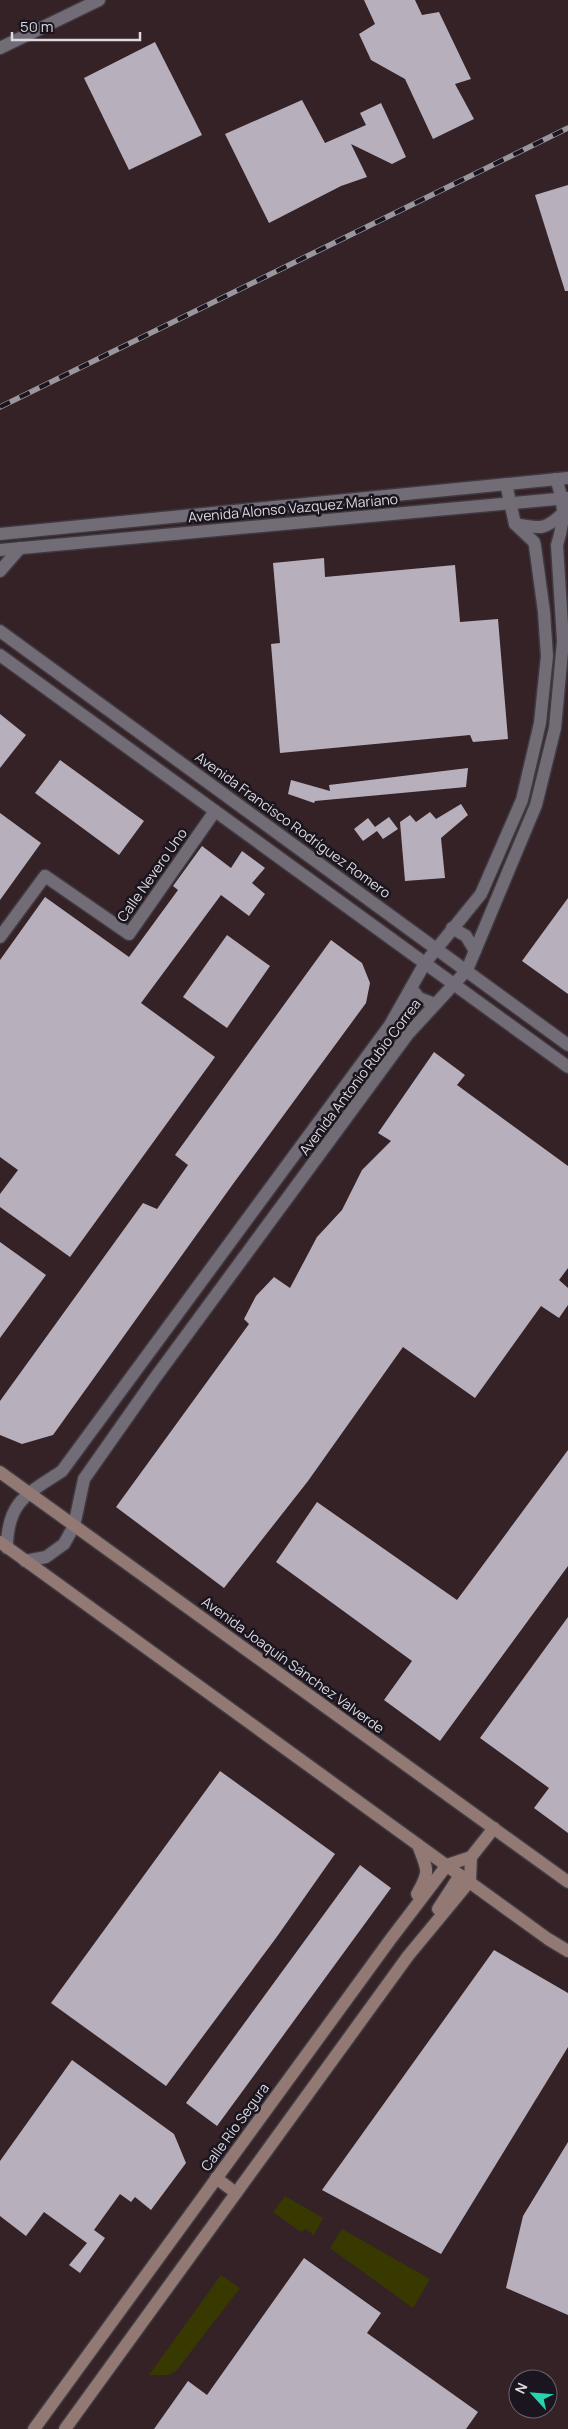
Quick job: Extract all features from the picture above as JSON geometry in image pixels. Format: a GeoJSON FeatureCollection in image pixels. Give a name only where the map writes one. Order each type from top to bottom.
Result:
{"type":"FeatureCollection","features":[{"type":"Feature","properties":{"kind":"main road","name":"Avenida Joaquín Sánchez Valverde"},"geometry":{"type":"LineString","coordinates":[[0,1472],[568,1882]]}},
{"type":"Feature","properties":{"kind":"main road"},"geometry":{"type":"LineString","coordinates":[[4,1545],[418,1846],[568,1951]]}},
{"type":"Feature","properties":{"kind":"main road"},"geometry":{"type":"LineString","coordinates":[[65,2429],[465,1878],[471,1857],[494,1828]]}},
{"type":"Feature","properties":{"kind":"main road"},"geometry":{"type":"LineString","coordinates":[[390,1940],[427,1876],[427,1869],[418,1846]]}},
{"type":"Feature","properties":{"kind":"main road"},"geometry":{"type":"LineString","coordinates":[[447,1865],[471,1857]]}},
{"type":"Feature","properties":{"kind":"main road","name":"Calle Río Segura"},"geometry":{"type":"LineString","coordinates":[[34,2429],[390,1940],[447,1865]]}},
{"type":"Feature","properties":{"kind":"main road"},"geometry":{"type":"LineString","coordinates":[[216,2178],[236,2193]]}},
{"type":"Feature","properties":{"kind":"street"},"geometry":{"type":"LineString","coordinates":[[0,48],[100,0]]}},
{"type":"Feature","properties":{"kind":"street","name":"Avenida Alonso Vazquez Mariano"},"geometry":{"type":"LineString","coordinates":[[0,534],[562,478]]}},
{"type":"Feature","properties":{"kind":"street","name":"Avenida Antonio Rubio Correa"},"geometry":{"type":"LineString","coordinates":[[25,1560],[46,1557],[64,1544],[74,1526],[84,1479],[155,1378],[391,1058],[435,1004],[467,970],[536,805],[555,728],[563,641],[557,545],[566,499],[562,478]]}},
{"type":"Feature","properties":{"kind":"street"},"geometry":{"type":"LineString","coordinates":[[506,484],[515,524],[534,542],[534,546],[557,545],[568,529]]}},
{"type":"Feature","properties":{"kind":"street","name":"Avenida Alonso Vazquez Mariano"},"geometry":{"type":"LineString","coordinates":[[0,550],[566,499]]}},
{"type":"Feature","properties":{"kind":"street"},"geometry":{"type":"LineString","coordinates":[[515,524],[540,528],[549,526],[562,514]]}},
{"type":"Feature","properties":{"kind":"street","name":"Avenida Antonio Rubio Correa"},"geometry":{"type":"LineString","coordinates":[[4,1545],[7,1525],[16,1508],[29,1493],[62,1471],[390,1026],[424,963],[482,894],[522,800],[540,723],[547,656],[534,546]]}},
{"type":"Feature","properties":{"kind":"street"},"geometry":{"type":"LineString","coordinates":[[0,571],[20,548]]}},
{"type":"Feature","properties":{"kind":"street","name":"Avenida Francisco Rodríguez Romero"},"geometry":{"type":"LineString","coordinates":[[0,631],[568,1045]]}},
{"type":"Feature","properties":{"kind":"street"},"geometry":{"type":"LineString","coordinates":[[546,640],[563,641]]}},
{"type":"Feature","properties":{"kind":"street"},"geometry":{"type":"LineString","coordinates":[[0,655],[568,1067]]}},
{"type":"Feature","properties":{"kind":"street","name":"Calle Nevero Uno"},"geometry":{"type":"LineString","coordinates":[[0,937],[45,876],[129,934],[216,811]]}},
{"type":"Feature","properties":{"kind":"street"},"geometry":{"type":"LineString","coordinates":[[504,841],[519,848]]}},
{"type":"Feature","properties":{"kind":"street"},"geometry":{"type":"LineString","coordinates":[[452,928],[466,936],[475,951]]}},
{"type":"Feature","properties":{"kind":"street"},"geometry":{"type":"LineString","coordinates":[[410,988],[419,998],[435,1004]]}},
{"type":"Feature","properties":{"kind":"shaded area"},"geometry":{"type":"Polygon","coordinates":[[[0,0],[568,0],[568,2429],[0,2429],[0,0]]]}},
{"type":"Feature","properties":{"kind":"shaded area"},"geometry":{"type":"Polygon","coordinates":[[[285,2196],[323,2218],[314,2235],[306,2229],[301,2232],[273,2212],[285,2196]]]}},
{"type":"Feature","properties":{"kind":"shaded area"},"geometry":{"type":"Polygon","coordinates":[[[342,2229],[430,2279],[413,2308],[330,2248],[342,2229]]]}},
{"type":"Feature","properties":{"kind":"shaded area"},"geometry":{"type":"Polygon","coordinates":[[[221,2275],[240,2288],[176,2371],[168,2375],[149,2375],[221,2275]]]}},
{"type":"Feature","properties":{"kind":"building"},"geometry":{"type":"Polygon","coordinates":[[[364,0],[415,0],[422,15],[439,12],[471,79],[455,84],[474,119],[433,139],[405,79],[371,60],[359,34],[375,24],[364,0]]]}},
{"type":"Feature","properties":{"kind":"building"},"geometry":{"type":"Polygon","coordinates":[[[155,42],[202,135],[129,170],[84,78],[155,42]]]}},
{"type":"Feature","properties":{"kind":"building"},"geometry":{"type":"Polygon","coordinates":[[[302,100],[325,143],[366,125],[360,113],[381,103],[406,157],[392,164],[351,144],[367,177],[341,186],[269,223],[225,134],[302,100]]]}},
{"type":"Feature","properties":{"kind":"building"},"geometry":{"type":"Polygon","coordinates":[[[568,185],[568,291],[565,291],[535,195],[568,185]]]}},
{"type":"Feature","properties":{"kind":"building"},"geometry":{"type":"Polygon","coordinates":[[[324,558],[325,577],[455,565],[460,622],[498,619],[508,739],[473,742],[470,735],[280,753],[271,644],[280,643],[273,563],[324,558]]]}},
{"type":"Feature","properties":{"kind":"building"},"geometry":{"type":"Polygon","coordinates":[[[0,714],[26,735],[0,768],[0,714]]]}},
{"type":"Feature","properties":{"kind":"building"},"geometry":{"type":"Polygon","coordinates":[[[60,760],[144,821],[119,855],[35,793],[60,760]]]}},
{"type":"Feature","properties":{"kind":"building"},"geometry":{"type":"Polygon","coordinates":[[[468,768],[466,787],[315,801],[314,803],[288,794],[291,780],[330,791],[329,785],[468,768]]]}},
{"type":"Feature","properties":{"kind":"building"},"geometry":{"type":"Polygon","coordinates":[[[461,804],[468,815],[441,838],[445,878],[405,881],[400,822],[410,815],[416,822],[430,812],[436,819],[461,804]]]}},
{"type":"Feature","properties":{"kind":"building"},"geometry":{"type":"Polygon","coordinates":[[[0,813],[41,843],[0,900],[0,813]]]}},
{"type":"Feature","properties":{"kind":"building"},"geometry":{"type":"Polygon","coordinates":[[[389,817],[398,829],[383,839],[377,831],[363,841],[354,829],[368,818],[375,827],[389,817]]]}},
{"type":"Feature","properties":{"kind":"building"},"geometry":{"type":"Polygon","coordinates":[[[202,846],[231,868],[242,851],[265,868],[252,883],[265,894],[249,916],[221,895],[141,1003],[215,1057],[70,1257],[0,1207],[0,1194],[18,1170],[0,1157],[0,960],[45,897],[129,957],[178,890],[173,886],[202,846]]]}},
{"type":"Feature","properties":{"kind":"building"},"geometry":{"type":"Polygon","coordinates":[[[568,898],[568,994],[522,961],[568,898]]]}},
{"type":"Feature","properties":{"kind":"building"},"geometry":{"type":"Polygon","coordinates":[[[227,935],[270,966],[227,1028],[183,997],[227,935]]]}},
{"type":"Feature","properties":{"kind":"building"},"geometry":{"type":"Polygon","coordinates":[[[331,940],[362,963],[370,983],[366,1003],[233,1184],[53,1435],[22,1444],[0,1435],[0,1401],[143,1203],[157,1209],[188,1165],[175,1155],[331,940]]]}},
{"type":"Feature","properties":{"kind":"building"},"geometry":{"type":"Polygon","coordinates":[[[434,1052],[465,1075],[457,1085],[568,1166],[568,1268],[559,1280],[568,1288],[568,1305],[559,1318],[541,1306],[475,1398],[403,1347],[308,1481],[224,1588],[116,1507],[249,1324],[244,1319],[256,1296],[274,1277],[290,1288],[317,1237],[342,1210],[362,1170],[391,1141],[378,1133],[434,1052]]]}},
{"type":"Feature","properties":{"kind":"building"},"geometry":{"type":"Polygon","coordinates":[[[0,1242],[46,1275],[0,1338],[0,1242]]]}},
{"type":"Feature","properties":{"kind":"building"},"geometry":{"type":"Polygon","coordinates":[[[568,1450],[568,1566],[440,1741],[384,1700],[412,1661],[276,1562],[317,1502],[457,1600],[568,1450]]]}},
{"type":"Feature","properties":{"kind":"building"},"geometry":{"type":"Polygon","coordinates":[[[568,1617],[568,1833],[534,1808],[549,1788],[480,1738],[568,1617]]]}},
{"type":"Feature","properties":{"kind":"building"},"geometry":{"type":"Polygon","coordinates":[[[220,1771],[335,1854],[276,1938],[166,2086],[51,2003],[220,1771]]]}},
{"type":"Feature","properties":{"kind":"building"},"geometry":{"type":"Polygon","coordinates":[[[360,1865],[391,1888],[217,2126],[186,2103],[360,1865]]]}},
{"type":"Feature","properties":{"kind":"building"},"geometry":{"type":"Polygon","coordinates":[[[494,1950],[568,1993],[568,2047],[441,2254],[322,2190],[494,1950]]]}},
{"type":"Feature","properties":{"kind":"building"},"geometry":{"type":"Polygon","coordinates":[[[72,2060],[174,2134],[186,2163],[151,2210],[135,2197],[131,2202],[120,2194],[94,2230],[105,2238],[80,2273],[69,2265],[87,2243],[44,2212],[26,2236],[0,2216],[0,2161],[72,2060]]]}},
{"type":"Feature","properties":{"kind":"building"},"geometry":{"type":"Polygon","coordinates":[[[568,2142],[568,2315],[506,2288],[523,2216],[568,2142]]]}},
{"type":"Feature","properties":{"kind":"building"},"geometry":{"type":"Polygon","coordinates":[[[304,2258],[381,2313],[367,2333],[478,2412],[466,2429],[154,2429],[188,2381],[207,2395],[304,2258]]]}},
{"type":"Feature","properties":{"kind":"railway"},"geometry":{"type":"LineString","coordinates":[[0,407],[568,128]]}}]}
